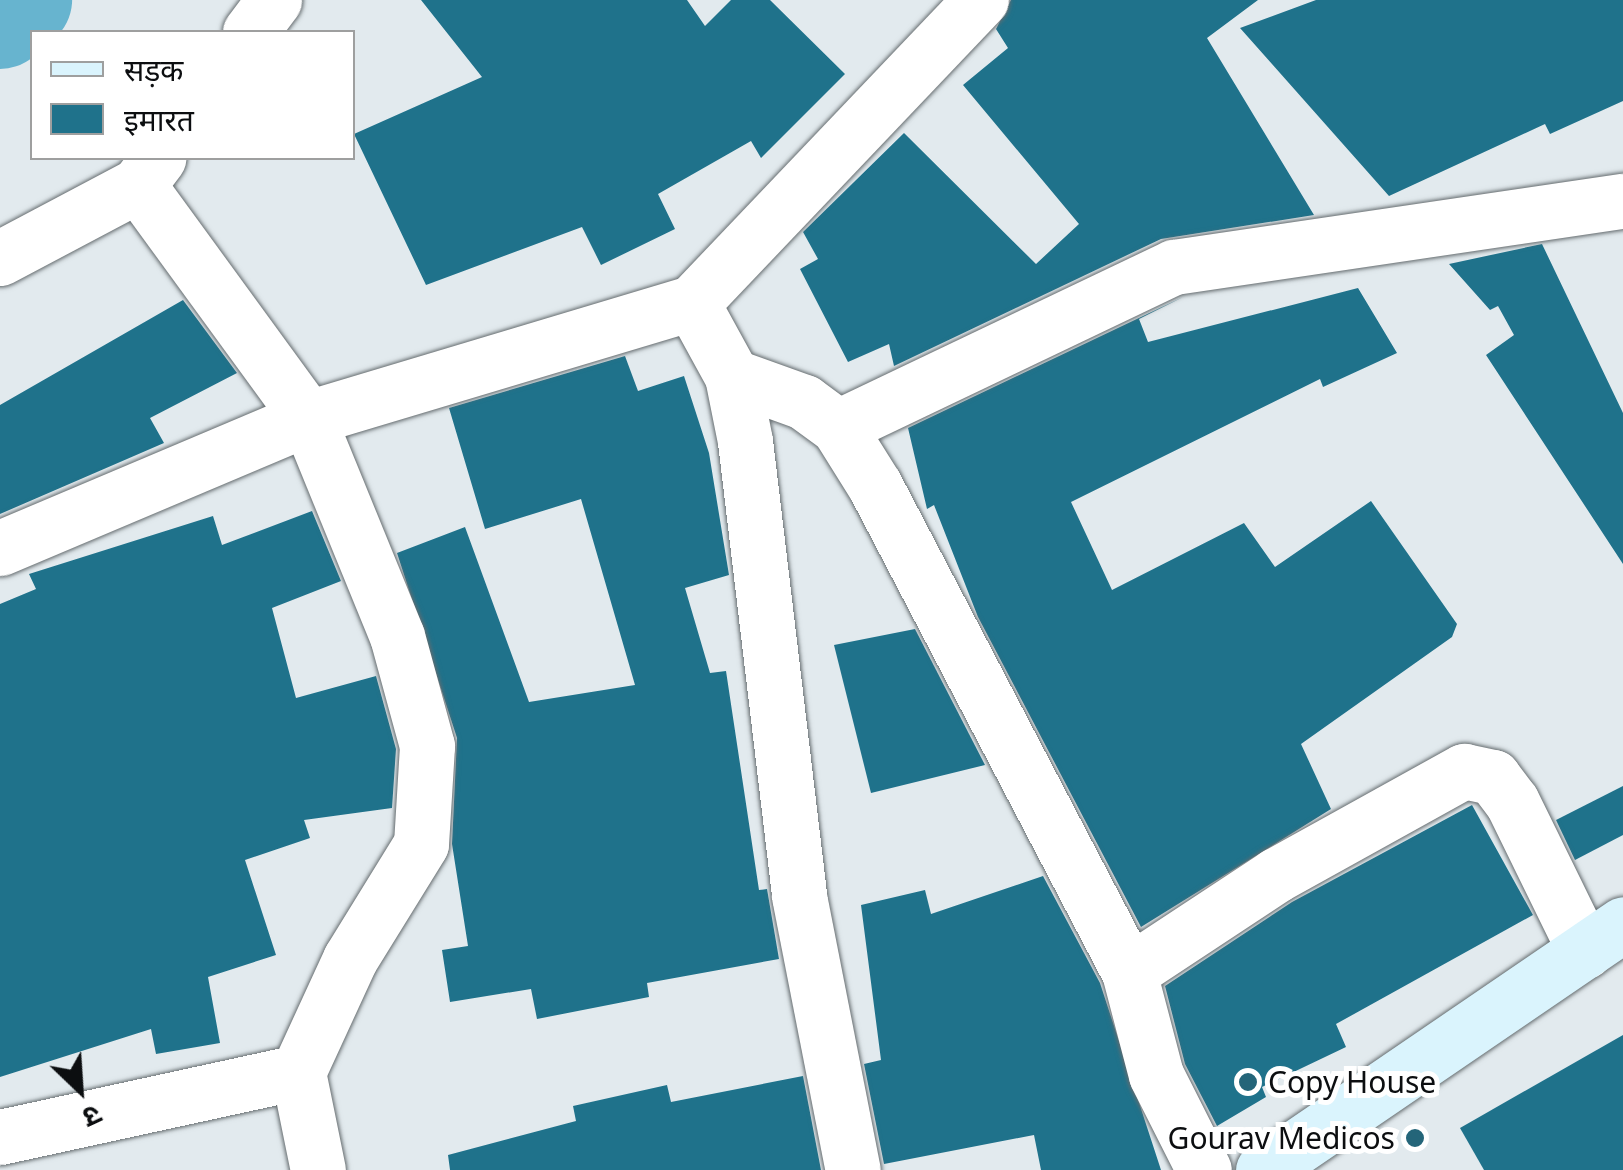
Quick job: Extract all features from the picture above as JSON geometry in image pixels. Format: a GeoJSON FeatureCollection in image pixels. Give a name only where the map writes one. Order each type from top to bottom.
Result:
{"type":"FeatureCollection","features":[{"type":"Feature","properties":{"kind":"main road"},"geometry":{"type":"LineString","coordinates":[[1262,1170],[1604,938]]}},
{"type":"Feature","properties":{"kind":"street"},"geometry":{"type":"LineString","coordinates":[[252,30],[274,0]]}},
{"type":"Feature","properties":{"kind":"street"},"geometry":{"type":"LineString","coordinates":[[0,548],[308,418],[692,302],[982,0]]}},
{"type":"Feature","properties":{"kind":"street"},"geometry":{"type":"LineString","coordinates":[[0,258],[148,171],[308,418],[397,636],[427,746],[421,844],[350,959],[298,1072],[318,1170]]}},
{"type":"Feature","properties":{"kind":"street"},"geometry":{"type":"LineString","coordinates":[[838,427],[1174,267],[1259,248],[1623,201]]}},
{"type":"Feature","properties":{"kind":"street"},"geometry":{"type":"LineString","coordinates":[[692,302],[732,376],[798,896],[853,1170]]}},
{"type":"Feature","properties":{"kind":"street"},"geometry":{"type":"LineString","coordinates":[[732,376],[804,402],[838,427],[1129,972],[1156,1076],[1204,1170]]}},
{"type":"Feature","properties":{"kind":"street"},"geometry":{"type":"LineString","coordinates":[[1129,972],[1276,875],[1464,771],[1493,777],[1604,938]]}},
{"type":"Feature","properties":{"kind":"street"},"geometry":{"type":"LineString","coordinates":[[0,1138],[298,1072]]}},
{"type":"Feature","properties":{"kind":"building"},"geometry":{"type":"Polygon","coordinates":[[[421,0],[687,0],[705,26],[731,0],[770,0],[845,74],[761,158],[751,141],[658,194],[675,229],[601,265],[582,227],[426,285],[355,134],[482,77],[421,0]]]}},
{"type":"Feature","properties":{"kind":"building"},"geometry":{"type":"Polygon","coordinates":[[[1011,0],[1258,0],[1207,38],[1314,215],[1161,239],[894,366],[889,344],[848,362],[800,269],[818,259],[803,232],[904,133],[1036,264],[1079,224],[963,85],[1008,48],[996,29],[1011,0]]]}},
{"type":"Feature","properties":{"kind":"building"},"geometry":{"type":"Polygon","coordinates":[[[1316,0],[1623,0],[1623,101],[1550,134],[1545,124],[1389,196],[1240,28],[1316,0]]]}},
{"type":"Feature","properties":{"kind":"building"},"geometry":{"type":"Polygon","coordinates":[[[1542,244],[1623,413],[1623,564],[1486,355],[1514,335],[1498,306],[1490,310],[1449,264],[1542,244]]]}},
{"type":"Feature","properties":{"kind":"building"},"geometry":{"type":"Polygon","coordinates":[[[1358,288],[1397,353],[1323,387],[1320,379],[1071,502],[1112,590],[1244,523],[1275,567],[1371,501],[1457,624],[1452,637],[1301,744],[1331,809],[1141,927],[978,617],[934,505],[927,509],[908,428],[1183,297],[1139,319],[1148,342],[1358,288]]]}},
{"type":"Feature","properties":{"kind":"building"},"geometry":{"type":"Polygon","coordinates":[[[183,300],[237,373],[150,418],[164,443],[0,514],[0,405],[183,300]]]}},
{"type":"Feature","properties":{"kind":"building"},"geometry":{"type":"Polygon","coordinates":[[[625,356],[638,391],[684,376],[709,453],[729,575],[685,588],[710,673],[726,671],[759,890],[767,889],[779,959],[647,983],[649,997],[537,1019],[531,989],[450,1002],[442,950],[468,946],[452,844],[457,738],[397,553],[465,527],[529,702],[635,685],[581,499],[485,529],[449,408],[625,356]]]}},
{"type":"Feature","properties":{"kind":"building"},"geometry":{"type":"Polygon","coordinates":[[[312,511],[341,581],[272,608],[296,698],[376,676],[396,749],[392,808],[304,820],[310,838],[245,860],[276,955],[208,977],[220,1043],[156,1054],[151,1029],[0,1077],[0,604],[36,589],[29,574],[213,516],[222,545],[312,511]]]}},
{"type":"Feature","properties":{"kind":"building"},"geometry":{"type":"Polygon","coordinates":[[[915,629],[985,765],[871,793],[834,645],[915,629]]]}},
{"type":"Feature","properties":{"kind":"building"},"geometry":{"type":"Polygon","coordinates":[[[1623,786],[1623,835],[1575,860],[1556,820],[1623,786]]]}},
{"type":"Feature","properties":{"kind":"building"},"geometry":{"type":"Polygon","coordinates":[[[1472,805],[1533,915],[1336,1024],[1346,1047],[1262,1087],[1266,1097],[1217,1126],[1185,1064],[1165,986],[1292,902],[1472,805]]]}},
{"type":"Feature","properties":{"kind":"building"},"geometry":{"type":"Polygon","coordinates":[[[1043,876],[1100,983],[1161,1170],[1041,1170],[1034,1135],[884,1164],[864,1064],[881,1060],[861,905],[925,890],[931,914],[1043,876]]]}},
{"type":"Feature","properties":{"kind":"building"},"geometry":{"type":"Polygon","coordinates":[[[1623,1035],[1623,1170],[1484,1170],[1460,1128],[1623,1035]]]}},
{"type":"Feature","properties":{"kind":"building"},"geometry":{"type":"Polygon","coordinates":[[[803,1076],[821,1170],[450,1170],[448,1155],[576,1121],[573,1106],[667,1085],[671,1102],[803,1076]]]}},
{"type":"Feature","properties":{"kind":"waterway"},"geometry":{"type":"LineString","coordinates":[[0,18],[21,0]]}},
{"type":"Feature","properties":{"kind":"place","name":"Copy House"},"geometry":{"type":"Point","coordinates":[1248,1082]}},
{"type":"Feature","properties":{"kind":"place","name":"Gourav Medicos"},"geometry":{"type":"Point","coordinates":[1415,1138]}}]}
